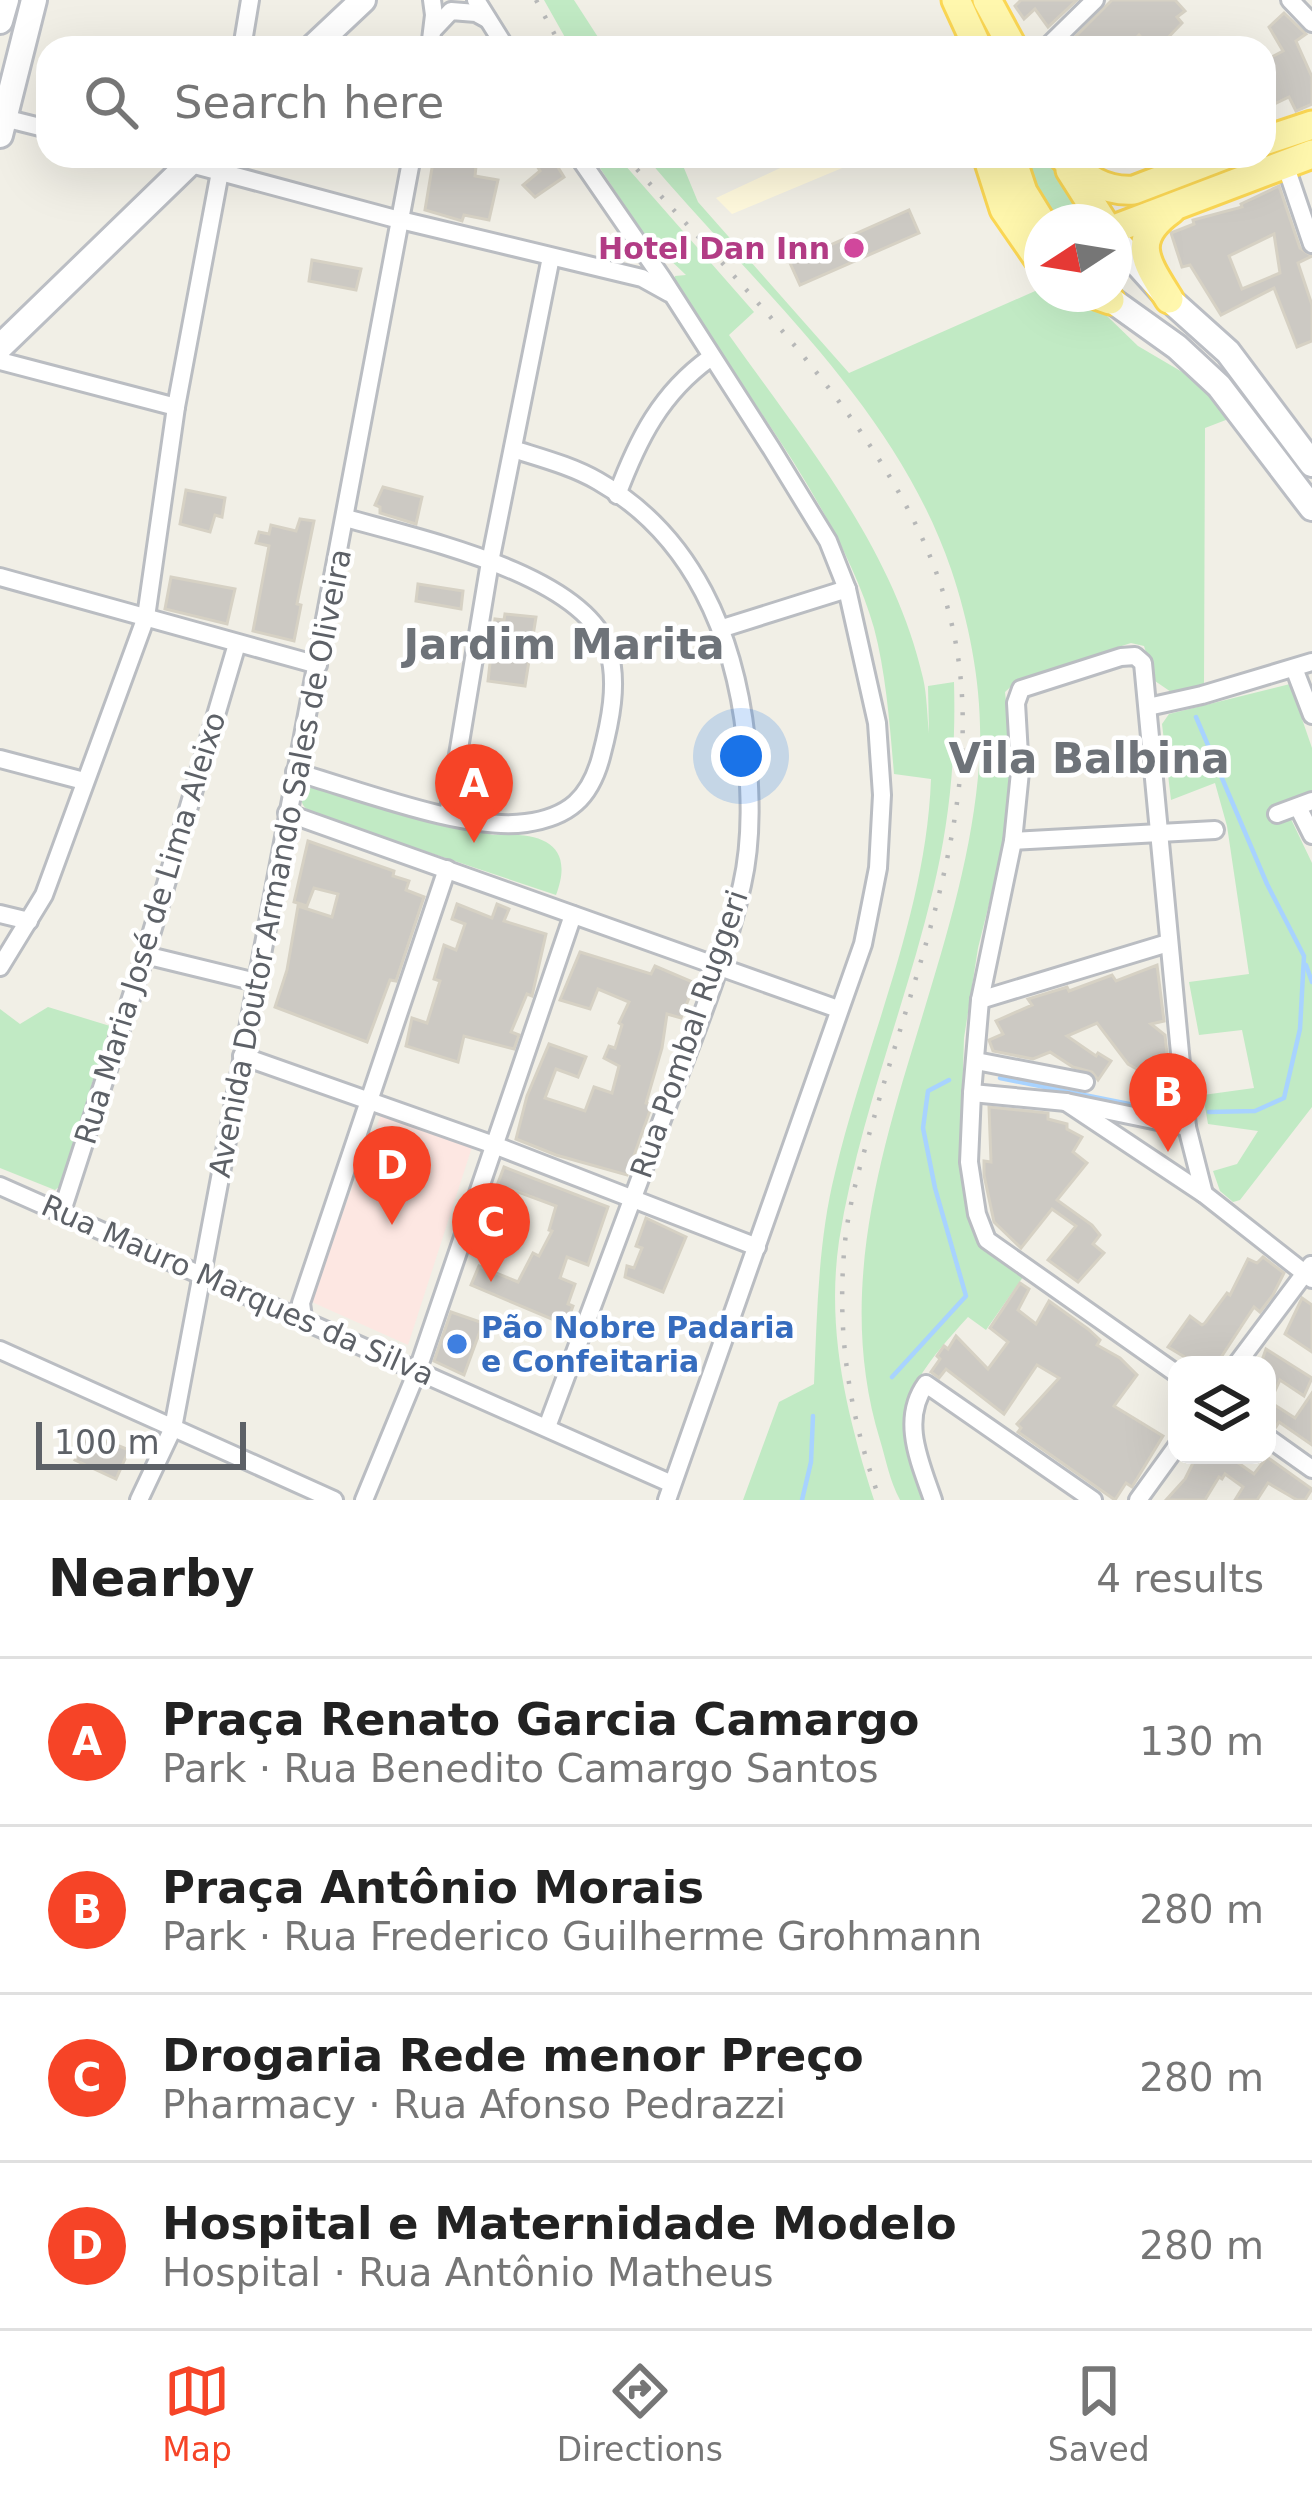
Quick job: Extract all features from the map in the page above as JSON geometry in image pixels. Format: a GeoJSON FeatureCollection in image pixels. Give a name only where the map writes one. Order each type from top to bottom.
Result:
{"type":"FeatureCollection","features":[{"type":"Feature","properties":{"kind":"main road"},"geometry":{"type":"LineString","coordinates":[[0,21],[6,0]]}},
{"type":"Feature","properties":{"kind":"main road"},"geometry":{"type":"LineString","coordinates":[[2,127],[8,70],[34,0]]}},
{"type":"Feature","properties":{"kind":"main road"},"geometry":{"type":"LineString","coordinates":[[325,36],[363,0]]}},
{"type":"Feature","properties":{"kind":"main road"},"geometry":{"type":"LineString","coordinates":[[953,0],[960,36]]}},
{"type":"Feature","properties":{"kind":"main road"},"geometry":{"type":"LineString","coordinates":[[953,0],[972,36]]}},
{"type":"Feature","properties":{"kind":"main road"},"geometry":{"type":"LineString","coordinates":[[987,0],[1006,36]]}},
{"type":"Feature","properties":{"kind":"main road"},"geometry":{"type":"LineString","coordinates":[[1276,137],[1312,125]]}},
{"type":"Feature","properties":{"kind":"main road"},"geometry":{"type":"LineString","coordinates":[[0,347],[184,168]]}},
{"type":"Feature","properties":{"kind":"main road"},"geometry":{"type":"LineString","coordinates":[[991,168],[1004,209],[1024,238]]}},
{"type":"Feature","properties":{"kind":"main road"},"geometry":{"type":"LineString","coordinates":[[1015,168],[1029,204]]}},
{"type":"Feature","properties":{"kind":"main road"},"geometry":{"type":"LineString","coordinates":[[1069,168],[1083,204]]}},
{"type":"Feature","properties":{"kind":"main road"},"geometry":{"type":"LineString","coordinates":[[1069,168],[1091,204]]}},
{"type":"Feature","properties":{"kind":"main road"},"geometry":{"type":"LineString","coordinates":[[1071,168],[1093,183],[1121,191],[1192,168]]}},
{"type":"Feature","properties":{"kind":"main road"},"geometry":{"type":"LineString","coordinates":[[1132,222],[1274,168]]}},
{"type":"Feature","properties":{"kind":"main road"},"geometry":{"type":"LineString","coordinates":[[1023,192],[1030,204]]}},
{"type":"Feature","properties":{"kind":"main road"},"geometry":{"type":"LineString","coordinates":[[1169,299],[1151,269],[1144,244],[1154,222],[1184,200]]}},
{"type":"Feature","properties":{"kind":"main road"},"geometry":{"type":"LineString","coordinates":[[1132,258],[1228,352],[1311,461]]}},
{"type":"Feature","properties":{"kind":"main road"},"geometry":{"type":"LineString","coordinates":[[1126,312],[1226,379],[1281,451],[1311,461]]}},
{"type":"Feature","properties":{"kind":"main road"},"geometry":{"type":"LineString","coordinates":[[1177,347],[1219,386],[1312,508]]}},
{"type":"Feature","properties":{"kind":"street"},"geometry":{"type":"LineString","coordinates":[[244,36],[250,0]]}},
{"type":"Feature","properties":{"kind":"street"},"geometry":{"type":"LineString","coordinates":[[432,0],[433,36]]}},
{"type":"Feature","properties":{"kind":"street"},"geometry":{"type":"LineString","coordinates":[[476,0],[498,36]]}},
{"type":"Feature","properties":{"kind":"street"},"geometry":{"type":"LineString","coordinates":[[1058,36],[1095,0]]}},
{"type":"Feature","properties":{"kind":"street"},"geometry":{"type":"LineString","coordinates":[[1290,0],[1312,23]]}},
{"type":"Feature","properties":{"kind":"street"},"geometry":{"type":"LineString","coordinates":[[434,29],[451,11],[487,19]]}},
{"type":"Feature","properties":{"kind":"street"},"geometry":{"type":"LineString","coordinates":[[2,127],[36,128]]}},
{"type":"Feature","properties":{"kind":"street"},"geometry":{"type":"LineString","coordinates":[[1299,159],[1312,244]]}},
{"type":"Feature","properties":{"kind":"street"},"geometry":{"type":"LineString","coordinates":[[0,967],[44,895],[146,617],[176,407],[221,168]]}},
{"type":"Feature","properties":{"kind":"street"},"geometry":{"type":"LineString","coordinates":[[235,168],[401,220],[653,282],[672,294]]}},
{"type":"Feature","properties":{"kind":"street","name":"Avenida Doutor Armando Sales de Oliveira"},"geometry":{"type":"LineString","coordinates":[[139,1500],[173,1428],[410,168]]}},
{"type":"Feature","properties":{"kind":"street"},"geometry":{"type":"LineString","coordinates":[[586,168],[672,294],[827,542],[847,589],[877,723],[882,795],[874,887],[863,944],[669,1492]]}},
{"type":"Feature","properties":{"kind":"street"},"geometry":{"type":"LineString","coordinates":[[448,815],[490,562],[551,257]]}},
{"type":"Feature","properties":{"kind":"street"},"geometry":{"type":"LineString","coordinates":[[624,274],[651,262]]}},
{"type":"Feature","properties":{"kind":"street"},"geometry":{"type":"LineString","coordinates":[[617,495],[651,416],[685,375],[710,358]]}},
{"type":"Feature","properties":{"kind":"street"},"geometry":{"type":"LineString","coordinates":[[0,361],[176,407]]}},
{"type":"Feature","properties":{"kind":"street","name":"Rua Pombal Ruggeri"},"geometry":{"type":"LineString","coordinates":[[513,449],[559,463],[617,495],[675,544],[723,628],[743,714],[752,798],[743,883],[719,966],[547,1427]]}},
{"type":"Feature","properties":{"kind":"street"},"geometry":{"type":"LineString","coordinates":[[295,772],[448,815],[524,824],[559,815],[587,795],[606,738],[614,689],[608,647],[590,618],[521,572],[346,518]]}},
{"type":"Feature","properties":{"kind":"street"},"geometry":{"type":"LineString","coordinates":[[0,577],[318,665]]}},
{"type":"Feature","properties":{"kind":"street"},"geometry":{"type":"LineString","coordinates":[[723,628],[847,589]]}},
{"type":"Feature","properties":{"kind":"street","name":"Rua Maria José de Lima Aleixo"},"geometry":{"type":"LineString","coordinates":[[62,1211],[145,956],[237,644]]}},
{"type":"Feature","properties":{"kind":"street"},"geometry":{"type":"LineString","coordinates":[[1168,1368],[986,1240],[969,1162],[980,1000],[1013,842],[1021,772],[1016,704],[1022,689],[1135,656],[1143,663],[1148,707],[1156,836],[1187,1127],[1204,1194]]}},
{"type":"Feature","properties":{"kind":"street"},"geometry":{"type":"LineString","coordinates":[[1148,707],[1303,665],[1312,715]]}},
{"type":"Feature","properties":{"kind":"street"},"geometry":{"type":"LineString","coordinates":[[0,759],[84,781]]}},
{"type":"Feature","properties":{"kind":"street"},"geometry":{"type":"LineString","coordinates":[[1277,814],[1305,804],[1312,835]]}},
{"type":"Feature","properties":{"kind":"street"},"geometry":{"type":"LineString","coordinates":[[287,813],[838,1010]]}},
{"type":"Feature","properties":{"kind":"street"},"geometry":{"type":"LineString","coordinates":[[1013,842],[1215,830]]}},
{"type":"Feature","properties":{"kind":"street"},"geometry":{"type":"LineString","coordinates":[[303,1318],[300,1306],[447,869]]}},
{"type":"Feature","properties":{"kind":"street"},"geometry":{"type":"LineString","coordinates":[[0,914],[29,921]]}},
{"type":"Feature","properties":{"kind":"street"},"geometry":{"type":"LineString","coordinates":[[364,1500],[418,1370],[573,915]]}},
{"type":"Feature","properties":{"kind":"street"},"geometry":{"type":"LineString","coordinates":[[980,1000],[1168,943]]}},
{"type":"Feature","properties":{"kind":"street"},"geometry":{"type":"LineString","coordinates":[[145,956],[256,982]]}},
{"type":"Feature","properties":{"kind":"street"},"geometry":{"type":"LineString","coordinates":[[242,1056],[494,1145],[757,1247]]}},
{"type":"Feature","properties":{"kind":"street"},"geometry":{"type":"LineString","coordinates":[[976,1061],[1085,1082]]}},
{"type":"Feature","properties":{"kind":"street"},"geometry":{"type":"LineString","coordinates":[[972,1093],[1066,1102],[1187,1127]]}},
{"type":"Feature","properties":{"kind":"street"},"geometry":{"type":"LineString","coordinates":[[1066,1102],[1310,1272],[1243,1356]]}},
{"type":"Feature","properties":{"kind":"street","name":"Rua Mauro Marques da Silva"},"geometry":{"type":"LineString","coordinates":[[0,1186],[547,1427],[669,1492]]}},
{"type":"Feature","properties":{"kind":"street"},"geometry":{"type":"LineString","coordinates":[[0,1350],[334,1500]]}},
{"type":"Feature","properties":{"kind":"street"},"geometry":{"type":"LineString","coordinates":[[933,1500],[916,1454],[912,1413],[926,1384],[1093,1500]]}},
{"type":"Feature","properties":{"kind":"street"},"geometry":{"type":"LineString","coordinates":[[1276,1444],[1312,1469]]}},
{"type":"Feature","properties":{"kind":"street"},"geometry":{"type":"LineString","coordinates":[[1138,1500],[1168,1458]]}},
{"type":"Feature","properties":{"kind":"shaded area"},"geometry":{"type":"Polygon","coordinates":[[[780,168],[842,168],[732,214],[716,198],[780,168]]]}},
{"type":"Feature","properties":{"kind":"shaded area"},"geometry":{"type":"Polygon","coordinates":[[[381,1115],[472,1147],[408,1345],[309,1297],[381,1115]]]}},
{"type":"Feature","properties":{"kind":"green space"},"geometry":{"type":"Polygon","coordinates":[[[544,0],[574,0],[597,36],[564,36],[544,0]]]}},
{"type":"Feature","properties":{"kind":"green space"},"geometry":{"type":"Polygon","coordinates":[[[600,168],[628,168],[754,312],[729,335],[843,497],[891,584],[923,678],[929,733],[928,686],[954,682],[951,786],[939,864],[858,1152],[839,1241],[837,1340],[855,1437],[874,1500],[743,1500],[779,1402],[814,1384],[829,1199],[907,929],[927,830],[931,779],[894,774],[878,645],[859,585],[814,495],[672,286],[675,276],[686,275],[645,236],[600,168]]]}},
{"type":"Feature","properties":{"kind":"green space"},"geometry":{"type":"Polygon","coordinates":[[[656,168],[684,168],[698,202],[849,373],[1024,296],[1024,312],[1101,312],[1138,346],[1189,376],[1231,418],[1205,428],[1204,686],[1174,694],[1155,681],[1144,646],[1131,643],[1019,679],[1005,692],[1013,767],[1006,836],[978,948],[964,1038],[960,1165],[974,1233],[1023,1277],[986,1330],[968,1317],[917,1383],[910,1401],[910,1442],[928,1500],[900,1500],[880,1440],[863,1352],[864,1265],[877,1179],[970,835],[980,725],[969,634],[951,569],[926,509],[858,400],[656,168]]]}},
{"type":"Feature","properties":{"kind":"green space"},"geometry":{"type":"Polygon","coordinates":[[[1025,168],[1058,168],[1076,204],[1040,204],[1025,168]]]}},
{"type":"Feature","properties":{"kind":"green space"},"geometry":{"type":"Polygon","coordinates":[[[1290,684],[1312,748],[1312,793],[1290,817],[1312,863],[1312,1107],[1240,1200],[1233,1202],[1220,1191],[1213,1171],[1237,1164],[1258,1131],[1208,1124],[1203,1095],[1254,1088],[1242,1030],[1199,1035],[1189,982],[1249,974],[1227,826],[1215,783],[1171,800],[1162,724],[1169,714],[1290,684]]]}},
{"type":"Feature","properties":{"kind":"green space"},"geometry":{"type":"Polygon","coordinates":[[[308,786],[493,835],[538,839],[557,852],[561,863],[556,895],[317,815],[301,801],[301,792],[308,786]]]}},
{"type":"Feature","properties":{"kind":"green space"},"geometry":{"type":"Polygon","coordinates":[[[48,1007],[110,1026],[55,1190],[0,1168],[0,1009],[20,1024],[48,1007]]]}},
{"type":"Feature","properties":{"kind":"building"},"geometry":{"type":"Polygon","coordinates":[[[1021,0],[1077,0],[1048,27],[1035,9],[1024,19],[1015,6],[1021,0]]]}},
{"type":"Feature","properties":{"kind":"building"},"geometry":{"type":"Polygon","coordinates":[[[1112,0],[1175,0],[1185,11],[1177,17],[1182,23],[1170,36],[1076,36],[1112,0]]]}},
{"type":"Feature","properties":{"kind":"building"},"geometry":{"type":"Polygon","coordinates":[[[1284,13],[1306,34],[1296,41],[1312,77],[1312,104],[1296,111],[1289,97],[1276,103],[1276,55],[1283,51],[1269,27],[1284,13]]]}},
{"type":"Feature","properties":{"kind":"building"},"geometry":{"type":"Polygon","coordinates":[[[432,168],[476,168],[475,176],[498,180],[489,220],[464,215],[462,221],[425,210],[432,168]]]}},
{"type":"Feature","properties":{"kind":"building"},"geometry":{"type":"Polygon","coordinates":[[[558,168],[564,177],[535,197],[523,185],[540,171],[558,168]]]}},
{"type":"Feature","properties":{"kind":"building"},"geometry":{"type":"Polygon","coordinates":[[[1279,186],[1300,248],[1312,256],[1298,263],[1312,305],[1312,341],[1297,347],[1274,288],[1221,315],[1190,265],[1182,267],[1171,233],[1279,186]],[[1274,234],[1229,256],[1242,289],[1280,273],[1274,234]]]}},
{"type":"Feature","properties":{"kind":"building","name":"Hotel Dan Inn"},"geometry":{"type":"Polygon","coordinates":[[[909,210],[919,233],[800,285],[790,263],[909,210]]]}},
{"type":"Feature","properties":{"kind":"building"},"geometry":{"type":"Polygon","coordinates":[[[312,260],[361,269],[356,290],[309,281],[312,260]]]}},
{"type":"Feature","properties":{"kind":"building"},"geometry":{"type":"Polygon","coordinates":[[[383,487],[422,497],[416,524],[380,513],[375,505],[383,487]]]}},
{"type":"Feature","properties":{"kind":"building"},"geometry":{"type":"Polygon","coordinates":[[[186,490],[225,498],[222,517],[215,515],[210,532],[180,524],[186,490]]]}},
{"type":"Feature","properties":{"kind":"building"},"geometry":{"type":"Polygon","coordinates":[[[300,519],[314,521],[294,641],[253,631],[269,546],[256,543],[259,532],[269,534],[271,525],[296,531],[300,519]]]}},
{"type":"Feature","properties":{"kind":"building"},"geometry":{"type":"Polygon","coordinates":[[[171,577],[235,589],[227,624],[165,609],[171,577]]]}},
{"type":"Feature","properties":{"kind":"building"},"geometry":{"type":"Polygon","coordinates":[[[418,584],[463,591],[461,609],[416,601],[418,584]]]}},
{"type":"Feature","properties":{"kind":"building"},"geometry":{"type":"Polygon","coordinates":[[[505,614],[536,617],[525,686],[488,681],[495,619],[504,620],[505,614]]]}},
{"type":"Feature","properties":{"kind":"building"},"geometry":{"type":"Polygon","coordinates":[[[308,841],[394,871],[393,876],[409,881],[406,890],[424,897],[396,981],[390,980],[367,1042],[275,1007],[298,906],[332,917],[338,894],[314,888],[307,906],[294,902],[308,841]]]}},
{"type":"Feature","properties":{"kind":"building"},"geometry":{"type":"Polygon","coordinates":[[[457,904],[492,918],[497,904],[509,909],[504,921],[546,934],[532,996],[527,994],[511,1032],[519,1035],[514,1049],[464,1036],[458,1062],[406,1046],[412,1018],[427,1023],[440,981],[434,979],[444,945],[456,950],[465,924],[452,919],[457,904]]]}},
{"type":"Feature","properties":{"kind":"building"},"geometry":{"type":"Polygon","coordinates":[[[580,952],[651,974],[655,966],[695,983],[681,1018],[667,1014],[646,1103],[652,1105],[627,1175],[516,1139],[527,1096],[549,1044],[586,1057],[578,1077],[556,1069],[545,1098],[585,1111],[594,1087],[612,1093],[619,1066],[604,1058],[609,1046],[615,1048],[629,1002],[598,989],[590,1009],[560,1000],[580,952]]]}},
{"type":"Feature","properties":{"kind":"building"},"geometry":{"type":"Polygon","coordinates":[[[1157,965],[1164,1021],[1151,1024],[1165,1035],[1170,1082],[1147,1086],[1144,1073],[1128,1064],[1097,1023],[1067,1036],[1111,1061],[1098,1080],[1092,1072],[1073,1067],[1050,1052],[1033,1059],[993,1051],[989,1040],[1003,1034],[996,1021],[1032,1005],[1028,999],[1112,975],[1116,981],[1157,965]]]}},
{"type":"Feature","properties":{"kind":"building"},"geometry":{"type":"Polygon","coordinates":[[[989,1107],[1048,1113],[1048,1119],[1067,1124],[1067,1129],[1082,1137],[1073,1152],[1087,1163],[1057,1200],[1092,1225],[1100,1235],[1093,1244],[1104,1253],[1078,1282],[1048,1260],[1076,1226],[1052,1209],[1021,1248],[994,1222],[984,1175],[984,1161],[991,1162],[989,1107]]]}},
{"type":"Feature","properties":{"kind":"building"},"geometry":{"type":"Polygon","coordinates":[[[504,1167],[608,1207],[588,1265],[567,1257],[560,1278],[575,1284],[566,1325],[471,1285],[479,1266],[518,1282],[533,1253],[539,1256],[552,1231],[556,1206],[496,1188],[504,1167]]]}},
{"type":"Feature","properties":{"kind":"building"},"geometry":{"type":"Polygon","coordinates":[[[646,1218],[686,1237],[663,1292],[625,1277],[627,1266],[634,1268],[642,1248],[636,1246],[646,1218]]]}},
{"type":"Feature","properties":{"kind":"building"},"geometry":{"type":"Polygon","coordinates":[[[1263,1257],[1284,1273],[1273,1295],[1260,1312],[1254,1307],[1222,1356],[1183,1356],[1168,1347],[1190,1316],[1205,1323],[1230,1295],[1248,1259],[1257,1263],[1263,1257]]]}},
{"type":"Feature","properties":{"kind":"building"},"geometry":{"type":"Polygon","coordinates":[[[1020,1283],[1029,1289],[1018,1310],[1036,1324],[1049,1301],[1088,1329],[1100,1340],[1097,1345],[1137,1375],[1114,1406],[1163,1436],[1132,1487],[1126,1483],[1115,1500],[1018,1432],[1017,1424],[1059,1378],[1037,1365],[1004,1414],[946,1369],[939,1378],[931,1372],[940,1359],[937,1356],[956,1336],[988,1369],[1008,1342],[990,1328],[1020,1283]]]}},
{"type":"Feature","properties":{"kind":"building"},"geometry":{"type":"Polygon","coordinates":[[[1302,1298],[1312,1305],[1312,1352],[1285,1334],[1302,1298]]]}},
{"type":"Feature","properties":{"kind":"building","name":"Pão Nobre Padaria e Confeitaria"},"geometry":{"type":"Polygon","coordinates":[[[451,1312],[483,1323],[464,1375],[434,1361],[451,1312]]]}},
{"type":"Feature","properties":{"kind":"building"},"geometry":{"type":"Polygon","coordinates":[[[1266,1349],[1312,1378],[1304,1396],[1280,1380],[1276,1389],[1276,1356],[1264,1356],[1266,1349]]]}},
{"type":"Feature","properties":{"kind":"building"},"geometry":{"type":"Polygon","coordinates":[[[1312,1393],[1312,1445],[1279,1422],[1276,1427],[1276,1406],[1295,1418],[1312,1393]]]}},
{"type":"Feature","properties":{"kind":"building"},"geometry":{"type":"Polygon","coordinates":[[[88,1433],[129,1450],[116,1479],[75,1460],[88,1433]]]}},
{"type":"Feature","properties":{"kind":"building"},"geometry":{"type":"Polygon","coordinates":[[[1276,1463],[1312,1489],[1305,1500],[1297,1500],[1268,1483],[1257,1500],[1235,1500],[1243,1487],[1225,1474],[1205,1500],[1166,1500],[1192,1464],[1240,1464],[1254,1474],[1262,1464],[1276,1463]]]}},
{"type":"Feature","properties":{"kind":"waterway"},"geometry":{"type":"LineString","coordinates":[[1196,717],[1267,884],[1304,956],[1300,1029],[1284,1098],[1255,1111],[1209,1112]]}},
{"type":"Feature","properties":{"kind":"waterway"},"geometry":{"type":"LineString","coordinates":[[1306,965],[1312,982]]}},
{"type":"Feature","properties":{"kind":"waterway"},"geometry":{"type":"LineString","coordinates":[[1000,1078],[1164,1111]]}},
{"type":"Feature","properties":{"kind":"waterway"},"geometry":{"type":"LineString","coordinates":[[892,1377],[966,1296],[923,1128],[928,1091],[949,1080]]}},
{"type":"Feature","properties":{"kind":"waterway"},"geometry":{"type":"LineString","coordinates":[[802,1500],[811,1462],[813,1416]]}},
{"type":"Feature","properties":{"kind":"railway"},"geometry":{"type":"LineString","coordinates":[[536,0],[556,36]]}},
{"type":"Feature","properties":{"kind":"railway"},"geometry":{"type":"LineString","coordinates":[[636,168],[768,315],[860,431],[899,492],[930,556],[951,621],[961,681],[957,803],[931,924],[856,1182],[843,1267],[843,1335],[852,1402],[880,1500]]}},
{"type":"Feature","properties":{"kind":"place","name":"Hotel Dan Inn"},"geometry":{"type":"Point","coordinates":[854,248]}},
{"type":"Feature","properties":{"kind":"place","name":"Praça Renato Garcia Camargo"},"geometry":{"type":"Point","coordinates":[474,843]}},
{"type":"Feature","properties":{"kind":"place","name":"Praça Antônio Morais"},"geometry":{"type":"Point","coordinates":[1168,1152]}},
{"type":"Feature","properties":{"kind":"place","name":"Hospital e Maternidade Modelo"},"geometry":{"type":"Point","coordinates":[392,1225]}},
{"type":"Feature","properties":{"kind":"place","name":"Drogaria Rede menor Preço"},"geometry":{"type":"Point","coordinates":[491,1282]}},
{"type":"Feature","properties":{"kind":"place","name":"Pão Nobre Padaria e Confeitaria"},"geometry":{"type":"Point","coordinates":[457,1344]}},
{"type":"Feature","properties":{"kind":"district","name":"Jardim Marita"},"geometry":{"type":"Point","coordinates":[564,644]}},
{"type":"Feature","properties":{"kind":"district","name":"Vila Balbina"},"geometry":{"type":"Point","coordinates":[1089,758]}}]}
